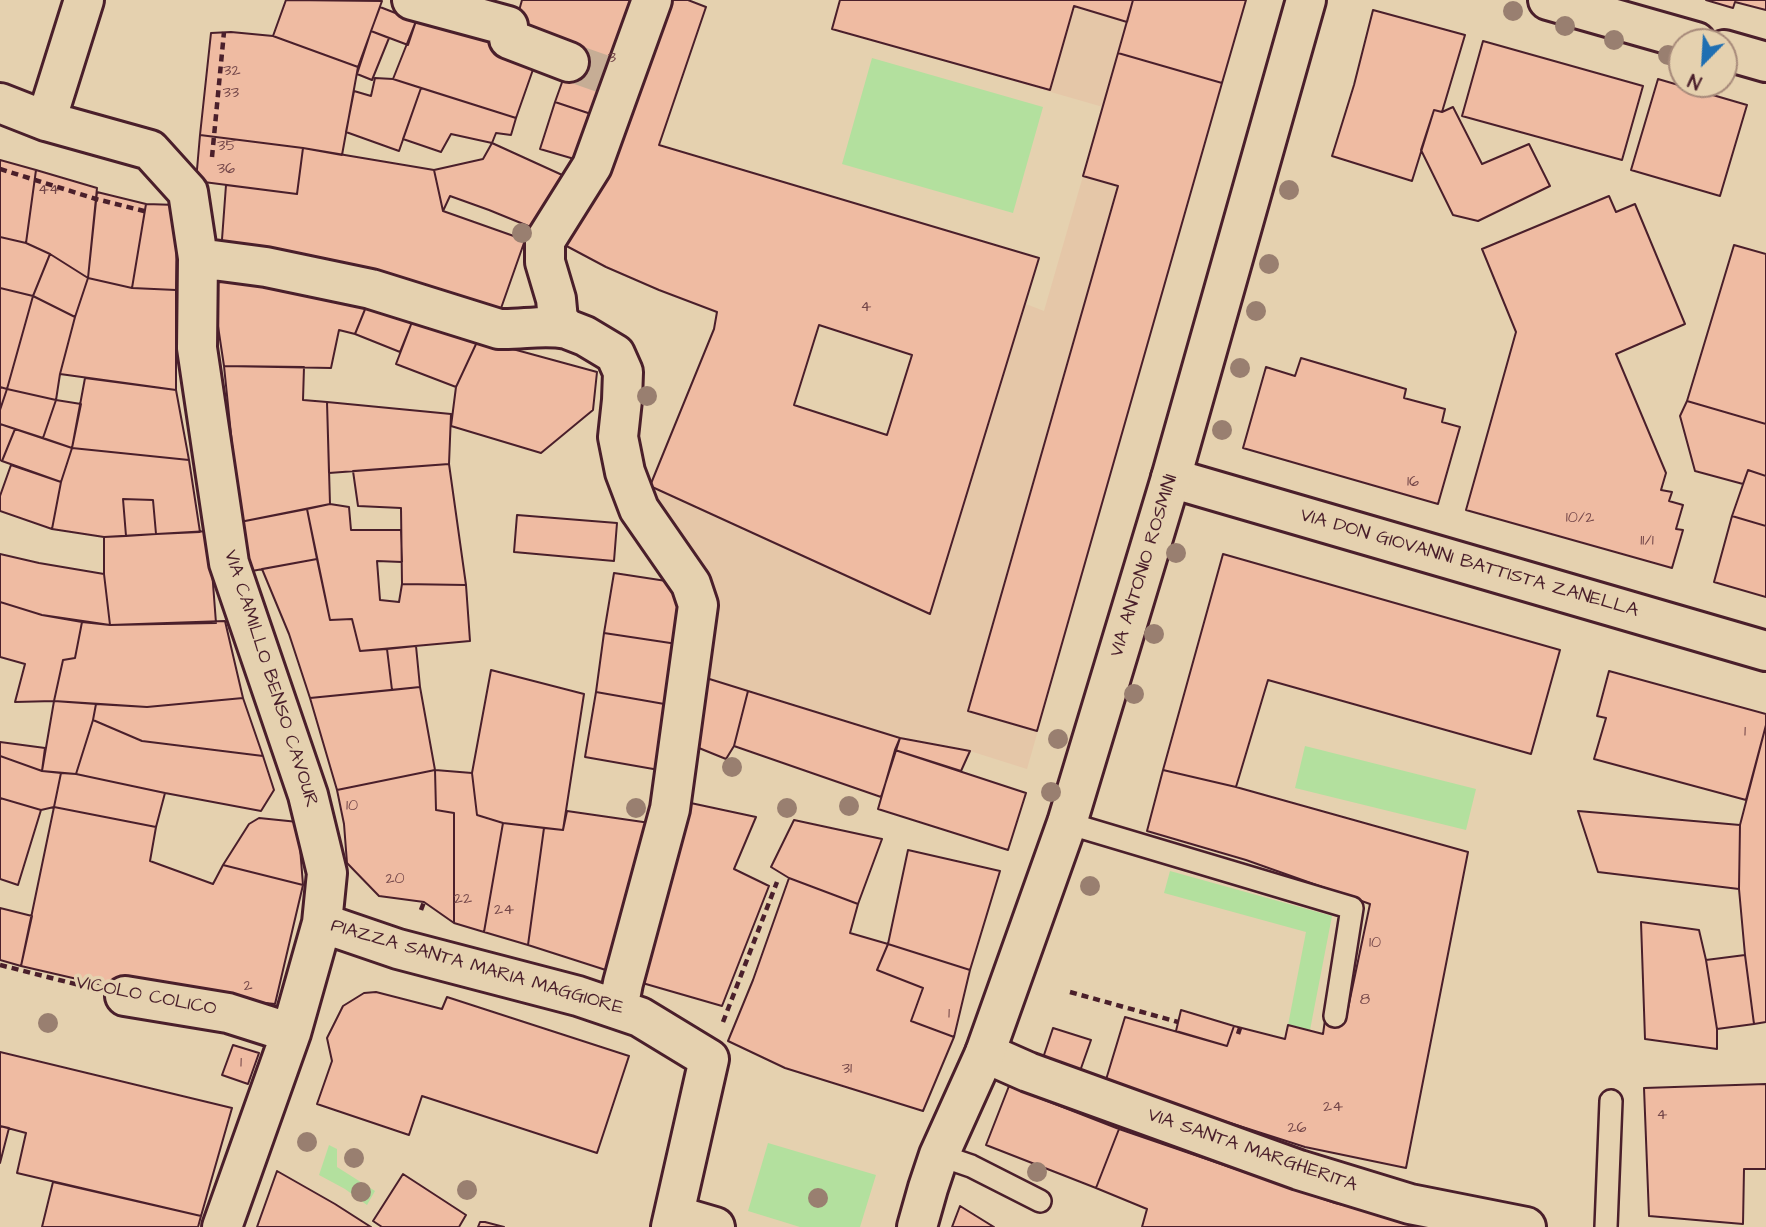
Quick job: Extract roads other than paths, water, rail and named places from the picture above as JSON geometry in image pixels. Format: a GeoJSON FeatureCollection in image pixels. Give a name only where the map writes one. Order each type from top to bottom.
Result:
{"type":"FeatureCollection","features":[{"type":"Feature","properties":{"kind":"street"},"geometry":{"type":"LineString","coordinates":[[0,103],[46,121],[85,0]]}},
{"type":"Feature","properties":{"kind":"street"},"geometry":{"type":"LineString","coordinates":[[412,0],[512,13],[509,39],[569,62]]}},
{"type":"Feature","properties":{"kind":"street"},"geometry":{"type":"LineString","coordinates":[[567,329],[558,320],[556,299],[545,262],[545,241],[592,166],[620,80],[652,0]]}},
{"type":"Feature","properties":{"kind":"street","name":"VIA ANTONIO ROSMINI"},"geometry":{"type":"LineString","coordinates":[[947,1138],[985,1053],[1067,823],[1171,478],[1306,0]]}},
{"type":"Feature","properties":{"kind":"street"},"geometry":{"type":"LineString","coordinates":[[1548,0],[1668,34]]}},
{"type":"Feature","properties":{"kind":"street"},"geometry":{"type":"LineString","coordinates":[[1738,54],[1766,62]]}},
{"type":"Feature","properties":{"kind":"street","name":"VIA CAMILLO BENSO CAVOUR"},"geometry":{"type":"LineString","coordinates":[[46,121],[150,150],[188,192],[198,258],[197,348],[229,563],[309,795],[327,873]]}},
{"type":"Feature","properties":{"kind":"street"},"geometry":{"type":"LineString","coordinates":[[198,258],[266,267],[371,289],[499,329],[536,326],[567,329],[585,336],[615,354],[623,372],[618,437],[625,472],[639,509],[691,584],[698,605],[670,809],[623,983],[629,1013]]}},
{"type":"Feature","properties":{"kind":"street","name":"VIA DON GIOVANNI BATTISTA ZANELLA"},"geometry":{"type":"LineString","coordinates":[[1171,478],[1766,651]]}},
{"type":"Feature","properties":{"kind":"street","name":"PIAZZA SANTA MARIA MAGGIORE"},"geometry":{"type":"LineString","coordinates":[[222,1227],[291,1032],[322,923],[327,873]]}},
{"type":"Feature","properties":{"kind":"street","name":"PIAZZA SANTA MARIA MAGGIORE"},"geometry":{"type":"LineString","coordinates":[[322,923],[398,949],[578,996],[629,1013],[709,1059],[673,1221],[715,1227]]}},
{"type":"Feature","properties":{"kind":"street","name":"VICOLO COLICO"},"geometry":{"type":"LineString","coordinates":[[125,996],[228,1013],[291,1032]]}},
{"type":"Feature","properties":{"kind":"street","name":"VIA SANTA MARGHERITA"},"geometry":{"type":"LineString","coordinates":[[985,1053],[1028,1072],[1302,1158],[1410,1204],[1526,1227]]}},
{"type":"Feature","properties":{"kind":"street"},"geometry":{"type":"LineString","coordinates":[[917,1227],[947,1138]]}},
{"type":"Feature","properties":{"kind":"lane"},"geometry":{"type":"LineString","coordinates":[[1067,823],[1352,908],[1335,1016]]}},
{"type":"Feature","properties":{"kind":"lane"},"geometry":{"type":"LineString","coordinates":[[1606,1227],[1611,1101]]}},
{"type":"Feature","properties":{"kind":"lane"},"geometry":{"type":"LineString","coordinates":[[947,1138],[971,1166],[1040,1201]]}},
{"type":"Feature","properties":{"kind":"tunnel"},"geometry":{"type":"LineString","coordinates":[[569,62],[615,78]]}}]}
